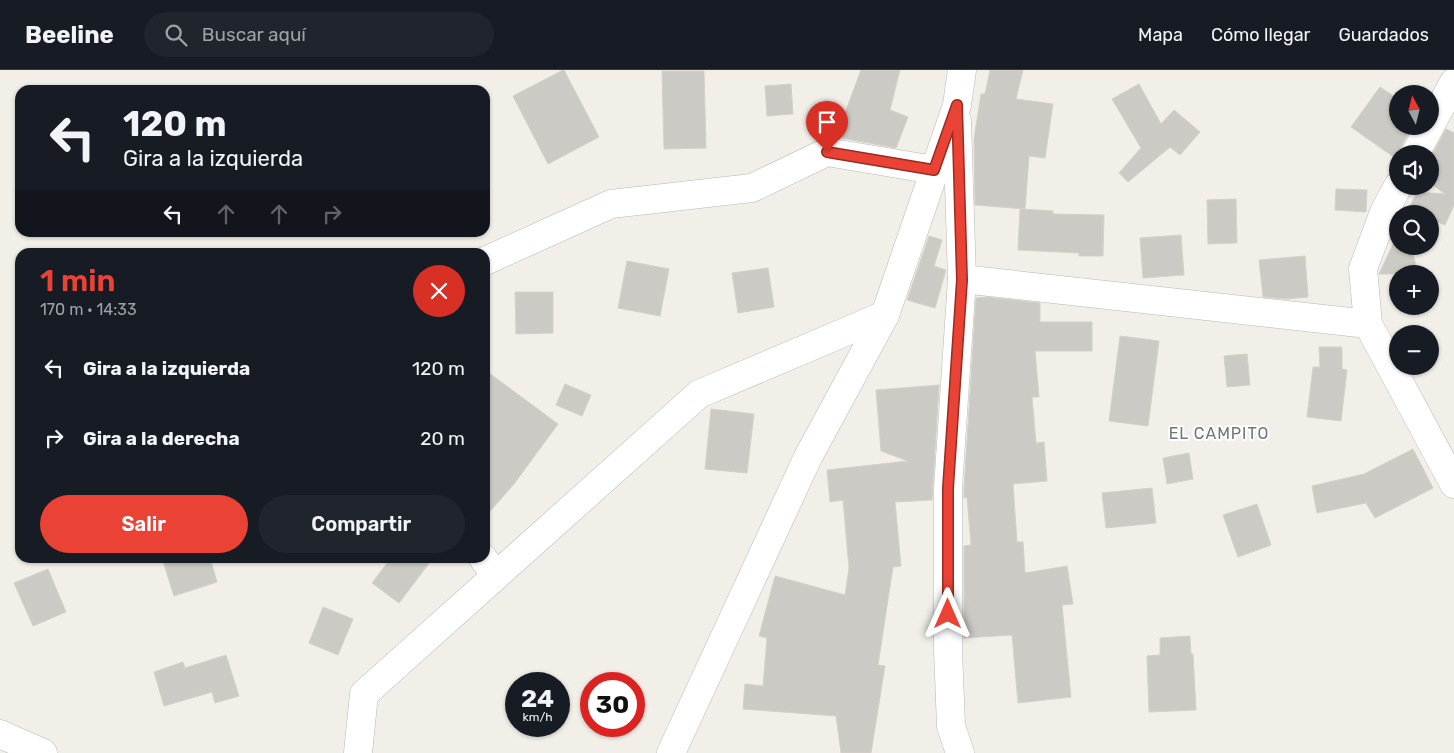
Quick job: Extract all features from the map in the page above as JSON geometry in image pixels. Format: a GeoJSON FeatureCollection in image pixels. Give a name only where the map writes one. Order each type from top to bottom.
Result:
{"type":"FeatureCollection","features":[{"type":"Feature","properties":{"kind":"street"},"geometry":{"type":"LineString","coordinates":[[960,753],[951,726],[948,650],[948,488],[962,280],[957,105],[962,70]]}},
{"type":"Feature","properties":{"kind":"street"},"geometry":{"type":"LineString","coordinates":[[1420,145],[1454,82]]}},
{"type":"Feature","properties":{"kind":"street"},"geometry":{"type":"LineString","coordinates":[[672,753],[808,457],[885,315],[957,105]]}},
{"type":"Feature","properties":{"kind":"street"},"geometry":{"type":"LineString","coordinates":[[490,259],[611,204],[752,188],[827,152],[934,170]]}},
{"type":"Feature","properties":{"kind":"street"},"geometry":{"type":"LineString","coordinates":[[1393,195],[1384,212],[1363,269],[1368,324],[1454,484]]}},
{"type":"Feature","properties":{"kind":"street"},"geometry":{"type":"LineString","coordinates":[[962,280],[1368,324]]}},
{"type":"Feature","properties":{"kind":"street"},"geometry":{"type":"LineString","coordinates":[[358,753],[364,694],[489,567],[699,394],[885,315]]}},
{"type":"Feature","properties":{"kind":"street"},"geometry":{"type":"LineString","coordinates":[[0,734],[43,753]]}},
{"type":"Feature","properties":{"kind":"building"},"geometry":{"type":"Polygon","coordinates":[[[563,70],[599,137],[548,164],[513,96],[563,70]]]}},
{"type":"Feature","properties":{"kind":"building"},"geometry":{"type":"Polygon","coordinates":[[[861,70],[900,70],[890,110],[908,117],[896,148],[836,137],[861,70]]]}},
{"type":"Feature","properties":{"kind":"building"},"geometry":{"type":"Polygon","coordinates":[[[990,70],[1023,70],[1016,99],[1053,104],[1045,158],[1029,156],[1025,209],[975,205],[974,139],[981,94],[985,94],[990,70]]]}},
{"type":"Feature","properties":{"kind":"building"},"geometry":{"type":"Polygon","coordinates":[[[662,71],[704,71],[706,148],[664,149],[662,71]]]}},
{"type":"Feature","properties":{"kind":"building"},"geometry":{"type":"Polygon","coordinates":[[[791,84],[793,114],[767,116],[765,86],[791,84]]]}},
{"type":"Feature","properties":{"kind":"building"},"geometry":{"type":"Polygon","coordinates":[[[1139,84],[1161,124],[1174,110],[1200,132],[1180,155],[1170,147],[1128,182],[1119,173],[1141,148],[1112,99],[1139,84]]]}},
{"type":"Feature","properties":{"kind":"building"},"geometry":{"type":"Polygon","coordinates":[[[1380,87],[1389,93],[1389,135],[1407,135],[1402,145],[1389,145],[1389,154],[1351,127],[1380,87]]]}},
{"type":"Feature","properties":{"kind":"building"},"geometry":{"type":"Polygon","coordinates":[[[1446,129],[1454,133],[1454,205],[1445,225],[1439,223],[1439,205],[1411,205],[1416,195],[1445,194],[1439,190],[1439,145],[1437,145],[1446,129]]]}},
{"type":"Feature","properties":{"kind":"building"},"geometry":{"type":"Polygon","coordinates":[[[1336,189],[1367,190],[1366,212],[1335,210],[1336,189]]]}},
{"type":"Feature","properties":{"kind":"building"},"geometry":{"type":"Polygon","coordinates":[[[1236,199],[1237,243],[1208,244],[1207,200],[1236,199]]]}},
{"type":"Feature","properties":{"kind":"building"},"geometry":{"type":"Polygon","coordinates":[[[1020,209],[1053,211],[1053,214],[1104,215],[1103,256],[1079,256],[1079,253],[1018,250],[1020,209]]]}},
{"type":"Feature","properties":{"kind":"building"},"geometry":{"type":"Polygon","coordinates":[[[1181,235],[1184,275],[1143,278],[1140,238],[1181,235]]]}},
{"type":"Feature","properties":{"kind":"building"},"geometry":{"type":"Polygon","coordinates":[[[929,236],[942,240],[934,266],[946,270],[935,308],[907,300],[929,236]]]}},
{"type":"Feature","properties":{"kind":"building"},"geometry":{"type":"Polygon","coordinates":[[[1389,253],[1389,255],[1413,255],[1416,265],[1389,265],[1389,274],[1379,274],[1389,253]]]}},
{"type":"Feature","properties":{"kind":"building"},"geometry":{"type":"Polygon","coordinates":[[[1305,256],[1308,297],[1286,299],[1263,297],[1259,260],[1305,256]]]}},
{"type":"Feature","properties":{"kind":"building"},"geometry":{"type":"Polygon","coordinates":[[[627,261],[669,269],[660,316],[618,308],[627,261]]]}},
{"type":"Feature","properties":{"kind":"building"},"geometry":{"type":"Polygon","coordinates":[[[768,268],[774,307],[738,313],[732,273],[768,268]]]}},
{"type":"Feature","properties":{"kind":"building"},"geometry":{"type":"Polygon","coordinates":[[[515,292],[553,292],[553,333],[516,334],[515,292]]]}},
{"type":"Feature","properties":{"kind":"building"},"geometry":{"type":"Polygon","coordinates":[[[987,297],[1040,303],[1040,322],[1092,322],[1092,351],[1035,351],[1039,397],[1032,397],[1036,443],[1044,442],[1047,481],[1013,484],[1017,542],[1023,542],[1025,573],[1067,566],[1073,604],[1062,605],[1071,697],[1018,703],[1012,635],[964,638],[964,546],[971,545],[967,497],[964,498],[964,489],[976,298],[987,297]]]}},
{"type":"Feature","properties":{"kind":"building"},"geometry":{"type":"Polygon","coordinates":[[[1120,336],[1159,341],[1148,426],[1109,421],[1120,336]]]}},
{"type":"Feature","properties":{"kind":"building"},"geometry":{"type":"Polygon","coordinates":[[[1319,347],[1342,347],[1342,369],[1347,370],[1341,421],[1307,417],[1313,367],[1320,367],[1319,347]]]}},
{"type":"Feature","properties":{"kind":"building"},"geometry":{"type":"Polygon","coordinates":[[[1247,354],[1250,385],[1227,387],[1224,356],[1247,354]]]}},
{"type":"Feature","properties":{"kind":"building"},"geometry":{"type":"Polygon","coordinates":[[[490,374],[558,424],[514,484],[490,511],[490,374]]]}},
{"type":"Feature","properties":{"kind":"building"},"geometry":{"type":"Polygon","coordinates":[[[565,384],[591,395],[582,416],[556,405],[565,384]]]}},
{"type":"Feature","properties":{"kind":"building"},"geometry":{"type":"Polygon","coordinates":[[[939,385],[932,500],[895,502],[901,566],[893,567],[878,665],[885,666],[871,753],[841,753],[836,716],[743,709],[745,684],[763,686],[767,638],[759,636],[775,576],[845,595],[849,568],[843,500],[830,502],[827,470],[908,461],[881,451],[876,390],[939,385]]]}},
{"type":"Feature","properties":{"kind":"building"},"geometry":{"type":"Polygon","coordinates":[[[711,409],[754,414],[747,473],[705,469],[711,409]]]}},
{"type":"Feature","properties":{"kind":"building"},"geometry":{"type":"Polygon","coordinates":[[[1413,449],[1433,488],[1375,518],[1366,503],[1317,513],[1312,486],[1364,474],[1413,449]]]}},
{"type":"Feature","properties":{"kind":"building"},"geometry":{"type":"Polygon","coordinates":[[[1189,453],[1193,479],[1167,484],[1163,458],[1189,453]]]}},
{"type":"Feature","properties":{"kind":"building"},"geometry":{"type":"Polygon","coordinates":[[[1152,488],[1156,523],[1106,528],[1102,493],[1152,488]]]}},
{"type":"Feature","properties":{"kind":"building"},"geometry":{"type":"Polygon","coordinates":[[[1257,504],[1271,545],[1238,557],[1223,515],[1257,504]]]}},
{"type":"Feature","properties":{"kind":"building"},"geometry":{"type":"Polygon","coordinates":[[[164,563],[211,563],[217,582],[174,596],[164,563]]]}},
{"type":"Feature","properties":{"kind":"building"},"geometry":{"type":"Polygon","coordinates":[[[387,563],[429,563],[399,603],[372,583],[387,563]]]}},
{"type":"Feature","properties":{"kind":"building"},"geometry":{"type":"Polygon","coordinates":[[[48,569],[66,612],[33,626],[14,583],[48,569]]]}},
{"type":"Feature","properties":{"kind":"building"},"geometry":{"type":"Polygon","coordinates":[[[323,607],[353,619],[338,655],[309,643],[323,607]]]}},
{"type":"Feature","properties":{"kind":"building"},"geometry":{"type":"Polygon","coordinates":[[[1190,636],[1191,654],[1193,654],[1196,710],[1149,712],[1147,656],[1160,655],[1160,638],[1190,636]]]}},
{"type":"Feature","properties":{"kind":"building"},"geometry":{"type":"Polygon","coordinates":[[[226,655],[239,696],[215,703],[212,692],[164,706],[154,672],[183,662],[185,668],[226,655]]]}},
{"type":"Feature","properties":{"kind":"district","name":"EL CAMPITO"},"geometry":{"type":"Point","coordinates":[1219,433]}},
{"type":"Feature","properties":{"kind":"route"},"geometry":{"type":"LineString","coordinates":[[827,152],[934,170],[957,105],[962,280],[948,488],[948,614]]}}]}
